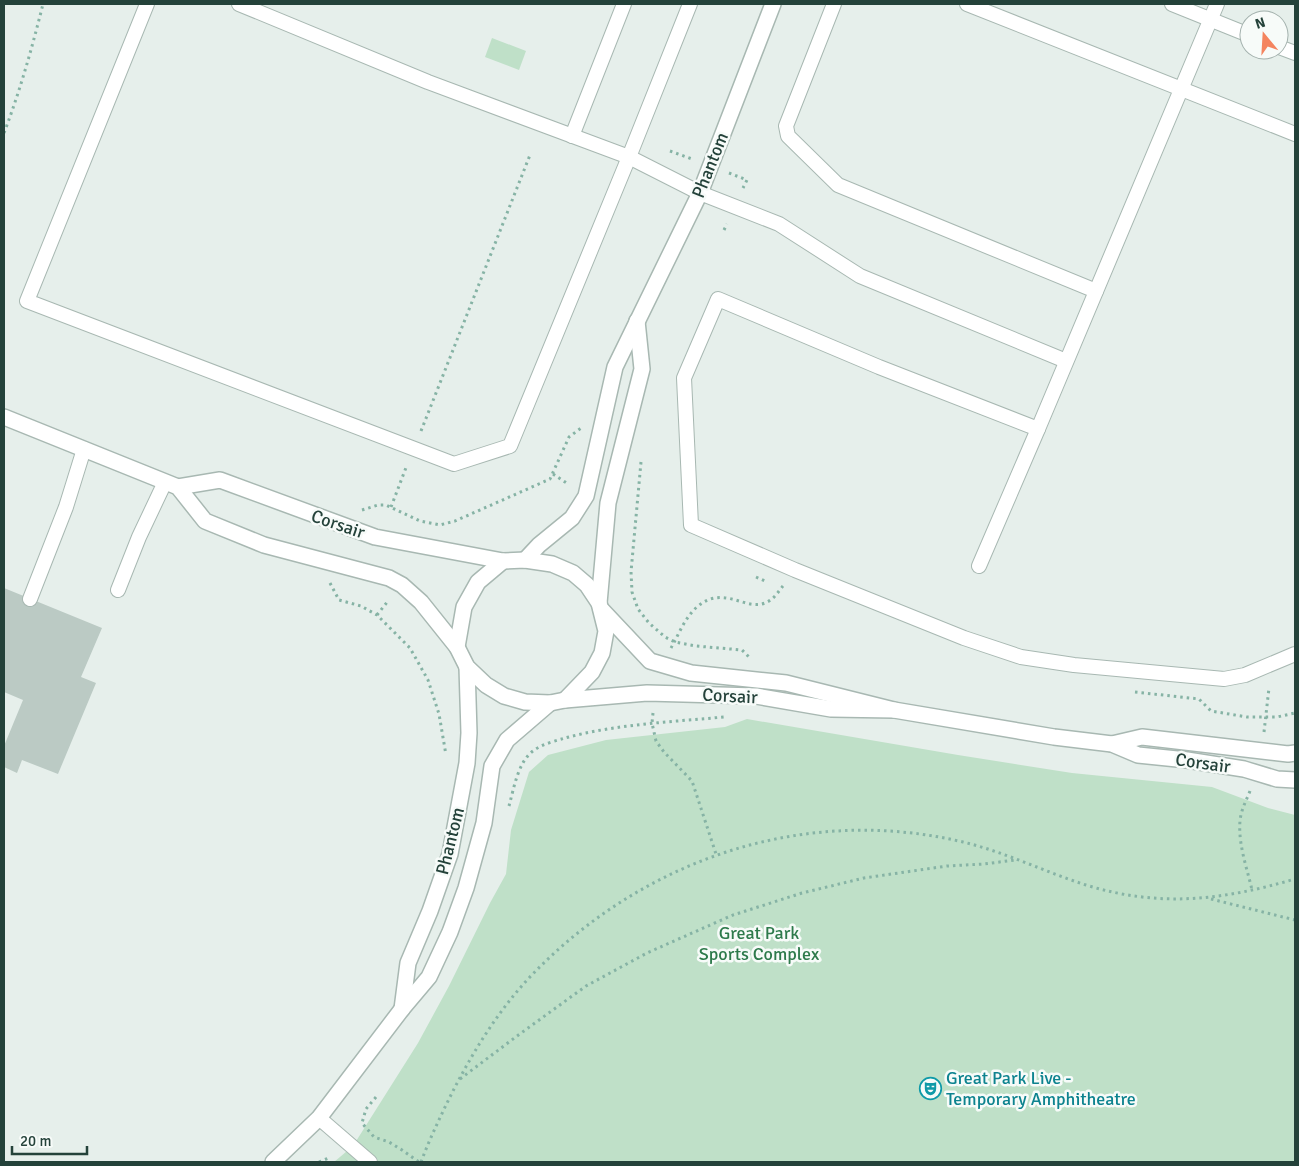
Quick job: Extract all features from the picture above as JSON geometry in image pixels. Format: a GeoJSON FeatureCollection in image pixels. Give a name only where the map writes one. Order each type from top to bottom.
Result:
{"type":"FeatureCollection","features":[{"type":"Feature","properties":{"kind":"street","name":"Phantom"},"geometry":{"type":"LineString","coordinates":[[525,560],[572,518],[586,496],[616,366],[700,192],[773,4]]}},
{"type":"Feature","properties":{"kind":"street"},"geometry":{"type":"LineString","coordinates":[[600,606],[608,503],[642,369],[637,321]]}},
{"type":"Feature","properties":{"kind":"street","name":"Corsair"},"geometry":{"type":"LineString","coordinates":[[4,417],[171,485],[205,521],[264,545],[389,578],[402,585],[421,602],[457,647]]}},
{"type":"Feature","properties":{"kind":"street","name":"Corsair"},"geometry":{"type":"LineString","coordinates":[[171,485],[220,480],[375,537],[502,561]]}},
{"type":"Feature","properties":{"kind":"street"},"geometry":{"type":"LineString","coordinates":[[525,560],[552,564],[573,573],[588,585],[600,606],[606,631],[602,653],[592,672],[558,702],[525,702],[504,696],[486,685],[467,667],[457,647],[464,607],[478,582],[502,561],[525,560]]}},
{"type":"Feature","properties":{"kind":"street","name":"Corsair"},"geometry":{"type":"LineString","coordinates":[[600,606],[650,661],[691,673],[786,682],[894,710],[1054,737],[1112,744],[1138,755],[1244,769],[1277,779],[1295,780]]}},
{"type":"Feature","properties":{"kind":"street","name":"Phantom"},"geometry":{"type":"LineString","coordinates":[[402,1009],[408,963],[430,911],[450,854],[467,764],[469,733],[467,667]]}},
{"type":"Feature","properties":{"kind":"street","name":"Corsair"},"geometry":{"type":"LineString","coordinates":[[558,702],[653,693],[756,696],[830,708],[894,710]]}},
{"type":"Feature","properties":{"kind":"street","name":"Phantom"},"geometry":{"type":"LineString","coordinates":[[273,1162],[319,1118],[402,1009],[429,977],[450,932],[463,897],[484,822],[492,766],[507,740],[558,702]]}},
{"type":"Feature","properties":{"kind":"street","name":"Corsair"},"geometry":{"type":"LineString","coordinates":[[1112,744],[1142,737],[1295,754]]}},
{"type":"Feature","properties":{"kind":"lane"},"geometry":{"type":"LineString","coordinates":[[147,4],[27,301],[454,464],[510,446],[630,157],[690,4]]}},
{"type":"Feature","properties":{"kind":"lane"},"geometry":{"type":"LineString","coordinates":[[239,4],[428,82],[630,157],[700,192],[779,224],[860,276],[1066,361]]}},
{"type":"Feature","properties":{"kind":"lane"},"geometry":{"type":"LineString","coordinates":[[572,136],[624,4]]}},
{"type":"Feature","properties":{"kind":"lane"},"geometry":{"type":"LineString","coordinates":[[834,4],[786,126],[788,136],[838,185],[1096,291]]}},
{"type":"Feature","properties":{"kind":"lane"},"geometry":{"type":"LineString","coordinates":[[967,4],[1295,134]]}},
{"type":"Feature","properties":{"kind":"lane"},"geometry":{"type":"LineString","coordinates":[[1172,4],[1239,31]]}},
{"type":"Feature","properties":{"kind":"lane"},"geometry":{"type":"LineString","coordinates":[[979,566],[1217,4]]}},
{"type":"Feature","properties":{"kind":"lane"},"geometry":{"type":"LineString","coordinates":[[1038,428],[879,367],[718,298],[684,378],[691,525],[795,570],[964,638],[1030,658],[1074,665],[1224,679],[1245,675],[1295,654]]}},
{"type":"Feature","properties":{"kind":"lane"},"geometry":{"type":"LineString","coordinates":[[30,599],[66,507],[84,449]]}},
{"type":"Feature","properties":{"kind":"lane"},"geometry":{"type":"LineString","coordinates":[[118,590],[139,536],[171,485]]}},
{"type":"Feature","properties":{"kind":"lane"},"geometry":{"type":"LineString","coordinates":[[319,1118],[370,1162]]}},
{"type":"Feature","properties":{"kind":"path"},"geometry":{"type":"LineString","coordinates":[[4,133],[16,103],[43,4]]}},
{"type":"Feature","properties":{"kind":"path"},"geometry":{"type":"LineString","coordinates":[[391,507],[530,155]]}},
{"type":"Feature","properties":{"kind":"path"},"geometry":{"type":"LineString","coordinates":[[642,455],[632,562],[632,592],[638,609],[649,623],[675,642]]}},
{"type":"Feature","properties":{"kind":"path"},"geometry":{"type":"LineString","coordinates":[[386,505],[420,521],[440,525],[455,521],[541,484],[550,479],[553,474],[573,487]]}},
{"type":"Feature","properties":{"kind":"path"},"geometry":{"type":"LineString","coordinates":[[668,652],[696,607],[710,598],[729,597],[753,604],[765,604],[774,597],[795,570]]}},
{"type":"Feature","properties":{"kind":"path"},"geometry":{"type":"LineString","coordinates":[[339,600],[360,606],[377,615],[410,648],[428,680],[439,714],[446,756]]}},
{"type":"Feature","properties":{"kind":"path"},"geometry":{"type":"LineString","coordinates":[[1264,732],[1269,688]]}},
{"type":"Feature","properties":{"kind":"path"},"geometry":{"type":"LineString","coordinates":[[653,710],[652,723],[656,741],[664,752],[692,780],[716,854]]}},
{"type":"Feature","properties":{"kind":"path"},"geometry":{"type":"LineString","coordinates":[[507,811],[523,763],[533,751],[553,742],[594,730],[652,723]]}},
{"type":"Feature","properties":{"kind":"path"},"geometry":{"type":"LineString","coordinates":[[1250,792],[1243,806],[1240,821],[1240,841],[1252,890]]}},
{"type":"Feature","properties":{"kind":"path"},"geometry":{"type":"LineString","coordinates":[[376,1097],[366,1109],[362,1123],[374,1137],[389,1142],[420,1162],[458,1081],[490,1027],[527,980],[567,941],[612,907],[663,877],[716,854],[782,837],[832,831],[886,830],[964,842],[1017,859],[1086,886],[1125,895],[1166,900],[1217,898],[1295,879]]}},
{"type":"Feature","properties":{"kind":"path"},"geometry":{"type":"LineString","coordinates":[[458,1081],[586,986],[647,953],[733,914],[802,893],[864,878],[947,866],[984,864],[1017,859]]}},
{"type":"Feature","properties":{"kind":"path"},"geometry":{"type":"LineString","coordinates":[[1208,898],[1295,920]]}},
{"type":"Feature","properties":{"kind":"path"},"geometry":{"type":"LineString","coordinates":[[319,1162],[331,1157]]}},
{"type":"Feature","properties":{"kind":"green space"},"geometry":{"type":"Polygon","coordinates":[[[492,38],[526,51],[519,70],[485,57],[492,38]]]}},
{"type":"Feature","properties":{"kind":"green space","name":"Great Park Sports Complex"},"geometry":{"type":"Polygon","coordinates":[[[747,719],[1072,773],[1212,787],[1268,808],[1295,815],[1295,1162],[334,1162],[353,1146],[418,1043],[506,874],[511,830],[529,772],[548,755],[606,740],[725,727],[747,719]]]}},
{"type":"Feature","properties":{"kind":"building"},"geometry":{"type":"Polygon","coordinates":[[[4,588],[102,628],[81,677],[96,683],[58,774],[22,760],[17,773],[4,767],[4,746],[23,700],[4,692],[4,588]]]}},
{"type":"Feature","properties":{"kind":"place","name":"Great Park Live - Temporary Amphitheatre"},"geometry":{"type":"Point","coordinates":[930,1088]}}]}
